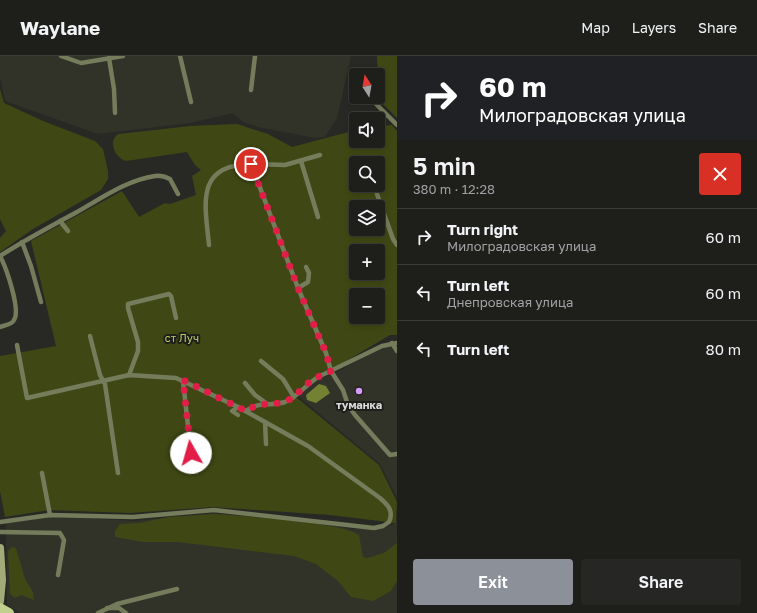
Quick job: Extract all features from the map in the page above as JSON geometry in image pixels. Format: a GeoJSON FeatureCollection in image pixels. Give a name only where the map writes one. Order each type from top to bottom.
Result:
{"type":"FeatureCollection","features":[{"type":"Feature","properties":{"kind":"main road"},"geometry":{"type":"LineString","coordinates":[[0,608],[9,613]]}},
{"type":"Feature","properties":{"kind":"street"},"geometry":{"type":"LineString","coordinates":[[0,548],[2,580],[0,601]]}},
{"type":"Feature","properties":{"kind":"lane"},"geometry":{"type":"LineString","coordinates":[[60,56],[81,63],[123,56]]}},
{"type":"Feature","properties":{"kind":"lane"},"geometry":{"type":"LineString","coordinates":[[180,56],[191,102]]}},
{"type":"Feature","properties":{"kind":"lane"},"geometry":{"type":"LineString","coordinates":[[251,90],[255,56]]}},
{"type":"Feature","properties":{"kind":"lane"},"geometry":{"type":"LineString","coordinates":[[109,58],[114,89],[115,113]]}},
{"type":"Feature","properties":{"kind":"lane"},"geometry":{"type":"LineString","coordinates":[[376,104],[397,125]]}},
{"type":"Feature","properties":{"kind":"lane"},"geometry":{"type":"LineString","coordinates":[[209,245],[206,191],[211,178],[224,169],[240,164],[285,165],[320,154]]}},
{"type":"Feature","properties":{"kind":"lane"},"geometry":{"type":"LineString","coordinates":[[301,161],[318,217]]}},
{"type":"Feature","properties":{"kind":"lane"},"geometry":{"type":"LineString","coordinates":[[251,164],[298,288],[322,343],[331,371],[343,390],[348,405],[390,455],[397,454]]}},
{"type":"Feature","properties":{"kind":"lane"},"geometry":{"type":"LineString","coordinates":[[0,327],[12,323],[15,319],[16,310],[0,256],[22,242],[119,188],[156,175],[170,179],[178,194]]}},
{"type":"Feature","properties":{"kind":"lane"},"geometry":{"type":"LineString","coordinates":[[376,194],[393,239],[397,245]]}},
{"type":"Feature","properties":{"kind":"lane"},"geometry":{"type":"LineString","coordinates":[[60,221],[68,231]]}},
{"type":"Feature","properties":{"kind":"lane"},"geometry":{"type":"LineString","coordinates":[[22,242],[31,266],[41,302]]}},
{"type":"Feature","properties":{"kind":"lane"},"geometry":{"type":"LineString","coordinates":[[298,288],[308,282],[309,276],[306,267]]}},
{"type":"Feature","properties":{"kind":"lane"},"geometry":{"type":"LineString","coordinates":[[129,375],[138,346],[128,304],[169,294],[171,296],[176,318]]}},
{"type":"Feature","properties":{"kind":"lane"},"geometry":{"type":"LineString","coordinates":[[90,336],[100,375],[104,381],[118,473]]}},
{"type":"Feature","properties":{"kind":"lane"},"geometry":{"type":"LineString","coordinates":[[246,411],[255,405],[285,402],[294,397],[310,382],[382,346],[394,343],[397,351]]}},
{"type":"Feature","properties":{"kind":"lane"},"geometry":{"type":"LineString","coordinates":[[0,522],[50,515],[133,517],[214,510],[374,528],[383,526],[389,522],[390,518],[389,507],[380,498],[319,453],[246,411],[183,380],[163,376],[129,375],[27,398],[17,346]]}},
{"type":"Feature","properties":{"kind":"lane"},"geometry":{"type":"LineString","coordinates":[[262,361],[283,379],[294,397]]}},
{"type":"Feature","properties":{"kind":"lane"},"geometry":{"type":"LineString","coordinates":[[183,380],[191,453]]}},
{"type":"Feature","properties":{"kind":"lane"},"geometry":{"type":"LineString","coordinates":[[245,383],[255,395],[266,403]]}},
{"type":"Feature","properties":{"kind":"lane"},"geometry":{"type":"LineString","coordinates":[[238,407],[232,411],[238,415]]}},
{"type":"Feature","properties":{"kind":"lane"},"geometry":{"type":"LineString","coordinates":[[265,422],[266,444]]}},
{"type":"Feature","properties":{"kind":"lane"},"geometry":{"type":"LineString","coordinates":[[42,473],[50,515]]}},
{"type":"Feature","properties":{"kind":"lane"},"geometry":{"type":"LineString","coordinates":[[0,532],[60,533],[64,540],[58,575]]}},
{"type":"Feature","properties":{"kind":"lane"},"geometry":{"type":"LineString","coordinates":[[98,613],[106,608],[177,589]]}},
{"type":"Feature","properties":{"kind":"lane"},"geometry":{"type":"LineString","coordinates":[[106,608],[119,608],[126,613]]}},
{"type":"Feature","properties":{"kind":"shaded area"},"geometry":{"type":"Polygon","coordinates":[[[0,56],[351,56],[337,118],[325,137],[315,138],[258,127],[243,122],[233,113],[190,123],[98,134],[5,101],[0,77],[0,56]]]}},
{"type":"Feature","properties":{"kind":"shaded area"},"geometry":{"type":"Polygon","coordinates":[[[397,344],[397,498],[380,464],[297,395],[320,379],[339,371],[377,350],[397,344]]]}},
{"type":"Feature","properties":{"kind":"shaded area"},"geometry":{"type":"Polygon","coordinates":[[[319,384],[326,386],[330,393],[316,403],[307,400],[306,395],[319,384]]]}},
{"type":"Feature","properties":{"kind":"shaded area"},"geometry":{"type":"Polygon","coordinates":[[[214,513],[332,525],[352,529],[386,527],[397,521],[397,613],[20,613],[7,605],[6,522],[52,516],[134,521],[214,513]]]}},
{"type":"Feature","properties":{"kind":"green space"},"geometry":{"type":"Polygon","coordinates":[[[377,56],[397,56],[397,118],[383,104],[385,104],[385,68],[378,68],[377,56]]]}},
{"type":"Feature","properties":{"kind":"green space"},"geometry":{"type":"Polygon","coordinates":[[[0,89],[4,103],[43,121],[95,141],[103,149],[108,171],[108,179],[101,190],[33,229],[0,252],[0,238],[6,231],[0,219],[0,89]]]}},
{"type":"Feature","properties":{"kind":"green space","name":"ст Луч"},"geometry":{"type":"Polygon","coordinates":[[[237,124],[268,134],[292,147],[349,132],[349,148],[385,148],[385,126],[392,125],[397,131],[397,335],[390,335],[341,364],[324,371],[295,392],[296,397],[379,465],[397,502],[396,523],[330,515],[213,507],[130,513],[49,510],[5,517],[0,491],[0,356],[56,346],[31,241],[122,191],[139,217],[165,203],[170,204],[196,195],[192,176],[201,170],[195,165],[187,152],[126,161],[116,153],[114,149],[113,140],[119,134],[190,126],[237,124]]]}},
{"type":"Feature","properties":{"kind":"green space"},"geometry":{"type":"Polygon","coordinates":[[[214,514],[290,520],[349,530],[359,535],[363,557],[367,558],[384,553],[397,543],[397,581],[391,591],[373,601],[351,597],[338,581],[316,564],[294,556],[178,542],[143,542],[115,537],[115,531],[120,524],[140,523],[168,517],[214,514]]]}},
{"type":"Feature","properties":{"kind":"green space"},"geometry":{"type":"Polygon","coordinates":[[[12,547],[16,548],[25,579],[33,592],[34,600],[21,595],[15,598],[10,594],[8,551],[12,547]]]}},
{"type":"Feature","properties":{"kind":"place","name":"туманка"},"geometry":{"type":"Point","coordinates":[359,391]}},
{"type":"Feature","properties":{"kind":"route"},"geometry":{"type":"LineString","coordinates":[[191,453],[183,380],[246,411],[255,405],[262,403],[285,402],[294,397],[310,382],[331,371],[326,353],[298,288],[251,164]]}}]}
